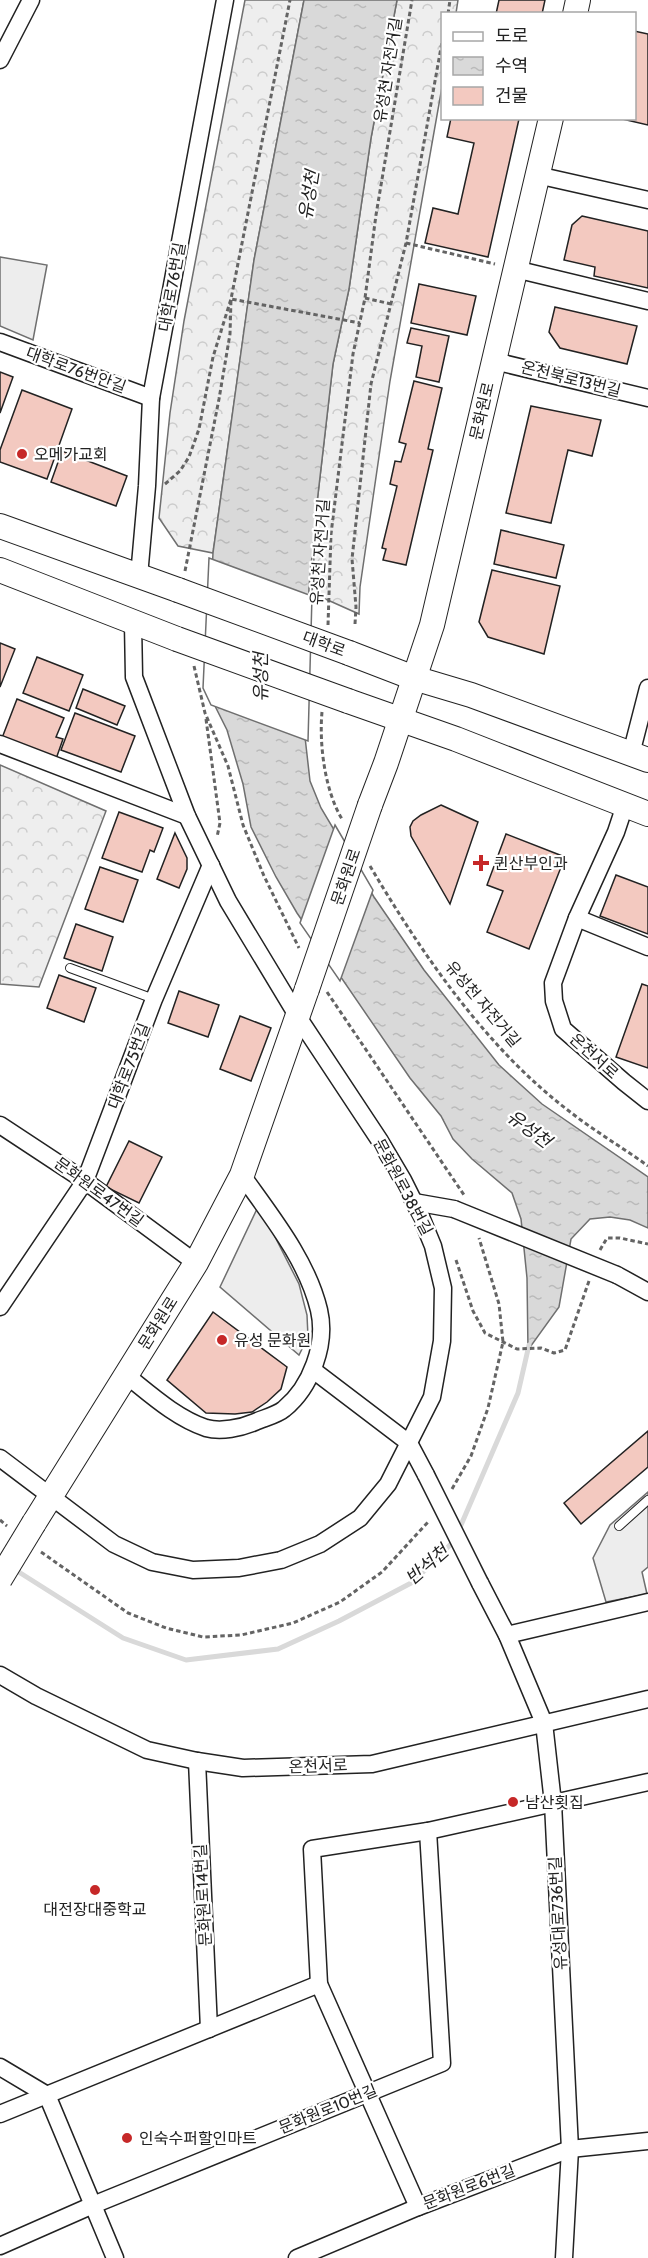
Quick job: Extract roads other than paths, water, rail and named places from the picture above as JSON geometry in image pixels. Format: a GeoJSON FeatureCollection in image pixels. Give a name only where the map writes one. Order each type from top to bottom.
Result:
{"type":"FeatureCollection","features":[{"type":"Feature","properties":{"kind":"street"},"geometry":{"type":"LineString","coordinates":[[0,60],[31,0]]}},
{"type":"Feature","properties":{"kind":"street","name":"대학로76번길"},"geometry":{"type":"LineString","coordinates":[[139,576],[147,486],[151,398],[225,0]]}},
{"type":"Feature","properties":{"kind":"street","name":"문화원로"},"geometry":{"type":"LineString","coordinates":[[0,1579],[196,1263],[243,1175],[298,1017],[316,989],[370,806],[432,625],[551,120]]}},
{"type":"Feature","properties":{"kind":"street"},"geometry":{"type":"LineString","coordinates":[[537,175],[648,200]]}},
{"type":"Feature","properties":{"kind":"street"},"geometry":{"type":"LineString","coordinates":[[515,268],[648,301]]}},
{"type":"Feature","properties":{"kind":"street","name":"대학로76번안길"},"geometry":{"type":"LineString","coordinates":[[0,342],[151,398]]}},
{"type":"Feature","properties":{"kind":"street","name":"온천북로13번길"},"geometry":{"type":"LineString","coordinates":[[494,361],[648,398]]}},
{"type":"Feature","properties":{"kind":"street","name":"대학로"},"geometry":{"type":"LineString","coordinates":[[0,526],[139,576],[181,583],[414,678],[471,695],[640,757]]}},
{"type":"Feature","properties":{"kind":"street"},"geometry":{"type":"LineString","coordinates":[[0,570],[133,623],[401,719],[648,814]]}},
{"type":"Feature","properties":{"kind":"street"},"geometry":{"type":"LineString","coordinates":[[133,623],[134,677],[187,816],[211,865]]}},
{"type":"Feature","properties":{"kind":"street"},"geometry":{"type":"LineString","coordinates":[[640,757],[648,688]]}},
{"type":"Feature","properties":{"kind":"street"},"geometry":{"type":"LineString","coordinates":[[0,744],[187,816]]}},
{"type":"Feature","properties":{"kind":"street"},"geometry":{"type":"LineString","coordinates":[[625,805],[616,832],[577,918],[648,947]]}},
{"type":"Feature","properties":{"kind":"street","name":"대학로75번길"},"geometry":{"type":"LineString","coordinates":[[0,1305],[86,1182],[154,999],[211,865]]}},
{"type":"Feature","properties":{"kind":"street","name":"문화원로38번길"},"geometry":{"type":"LineString","coordinates":[[0,1458],[114,1544],[152,1562],[193,1570],[239,1568],[281,1560],[320,1544],[360,1518],[388,1484],[432,1397],[442,1341],[443,1288],[433,1246],[414,1202],[380,1141],[298,1017],[228,901],[211,865]]}},
{"type":"Feature","properties":{"kind":"street","name":"온천서로"},"geometry":{"type":"LineString","coordinates":[[577,918],[553,983],[554,1001],[563,1029],[648,1101]]}},
{"type":"Feature","properties":{"kind":"street","name":"문화원로47번길"},"geometry":{"type":"LineString","coordinates":[[0,1125],[86,1182],[196,1263]]}},
{"type":"Feature","properties":{"kind":"street"},"geometry":{"type":"LineString","coordinates":[[126,1375],[186,1419],[208,1429],[240,1428],[283,1411],[303,1388],[313,1370],[321,1333],[319,1310],[308,1278],[295,1252],[243,1175]]}},
{"type":"Feature","properties":{"kind":"street"},"geometry":{"type":"LineString","coordinates":[[414,1202],[461,1206],[617,1275],[648,1292]]}},
{"type":"Feature","properties":{"kind":"street"},"geometry":{"type":"LineString","coordinates":[[313,1370],[409,1443]]}},
{"type":"Feature","properties":{"kind":"street","name":"유성대로736번길"},"geometry":{"type":"LineString","coordinates":[[409,1443],[507,1635],[544,1723],[553,1803],[570,2149],[564,2258]]}},
{"type":"Feature","properties":{"kind":"street"},"geometry":{"type":"LineString","coordinates":[[507,1635],[648,1602]]}},
{"type":"Feature","properties":{"kind":"street","name":"온천서로"},"geometry":{"type":"LineString","coordinates":[[0,1675],[36,1696],[147,1750],[243,1768],[372,1764],[648,1699]]}},
{"type":"Feature","properties":{"kind":"street","name":"문화원로14번길"},"geometry":{"type":"LineString","coordinates":[[197,1761],[209,2029]]}},
{"type":"Feature","properties":{"kind":"street"},"geometry":{"type":"LineString","coordinates":[[418,2207],[319,1984],[312,1849],[428,1831],[648,1782]]}},
{"type":"Feature","properties":{"kind":"street","name":"문화원로10번길"},"geometry":{"type":"LineString","coordinates":[[0,2246],[93,2205],[442,2063],[428,1831]]}},
{"type":"Feature","properties":{"kind":"street"},"geometry":{"type":"LineString","coordinates":[[0,2114],[319,1984]]}},
{"type":"Feature","properties":{"kind":"street"},"geometry":{"type":"LineString","coordinates":[[0,2067],[47,2095],[115,2258]]}},
{"type":"Feature","properties":{"kind":"street","name":"문화원로6번길"},"geometry":{"type":"LineString","coordinates":[[297,2258],[418,2207],[570,2149],[648,2141]]}},
{"type":"Feature","properties":{"kind":"lane"},"geometry":{"type":"LineString","coordinates":[[70,968],[154,999]]}},
{"type":"Feature","properties":{"kind":"lane"},"geometry":{"type":"LineString","coordinates":[[619,1526],[648,1500]]}},
{"type":"Feature","properties":{"kind":"water","name":"유성천"},"geometry":{"type":"Polygon","coordinates":[[[304,0],[397,0],[371,138],[349,289],[333,364],[317,503],[309,587],[305,737],[310,781],[321,808],[374,897],[424,970],[499,1065],[542,1104],[648,1177],[648,1228],[630,1220],[610,1217],[590,1219],[571,1239],[559,1307],[528,1350],[527,1278],[521,1219],[512,1193],[472,1159],[453,1139],[441,1116],[410,1078],[297,913],[251,827],[243,784],[227,730],[206,688],[213,553],[247,309],[254,260],[304,0]]]}},
{"type":"Feature","properties":{"kind":"waterway","name":"반석천"},"geometry":{"type":"LineString","coordinates":[[458,1532],[518,1393],[529,1345]]}},
{"type":"Feature","properties":{"kind":"waterway","name":"반석천"},"geometry":{"type":"LineString","coordinates":[[14,1569],[123,1638],[186,1660],[278,1649],[339,1621],[413,1582],[454,1541]]}},
{"type":"Feature","properties":{"kind":"place","name":"오메가교회"},"geometry":{"type":"Point","coordinates":[22,454]}},
{"type":"Feature","properties":{"kind":"place","name":"퀸산부인과"},"geometry":{"type":"Point","coordinates":[481,863]}},
{"type":"Feature","properties":{"kind":"place","name":"유성 문화원"},"geometry":{"type":"Point","coordinates":[222,1340]}},
{"type":"Feature","properties":{"kind":"place","name":"남산횟집"},"geometry":{"type":"Point","coordinates":[513,1802]}},
{"type":"Feature","properties":{"kind":"place","name":"대전장대중학교"},"geometry":{"type":"Point","coordinates":[95,1890]}},
{"type":"Feature","properties":{"kind":"place","name":"인숙수퍼할인마트"},"geometry":{"type":"Point","coordinates":[127,2138]}}]}
